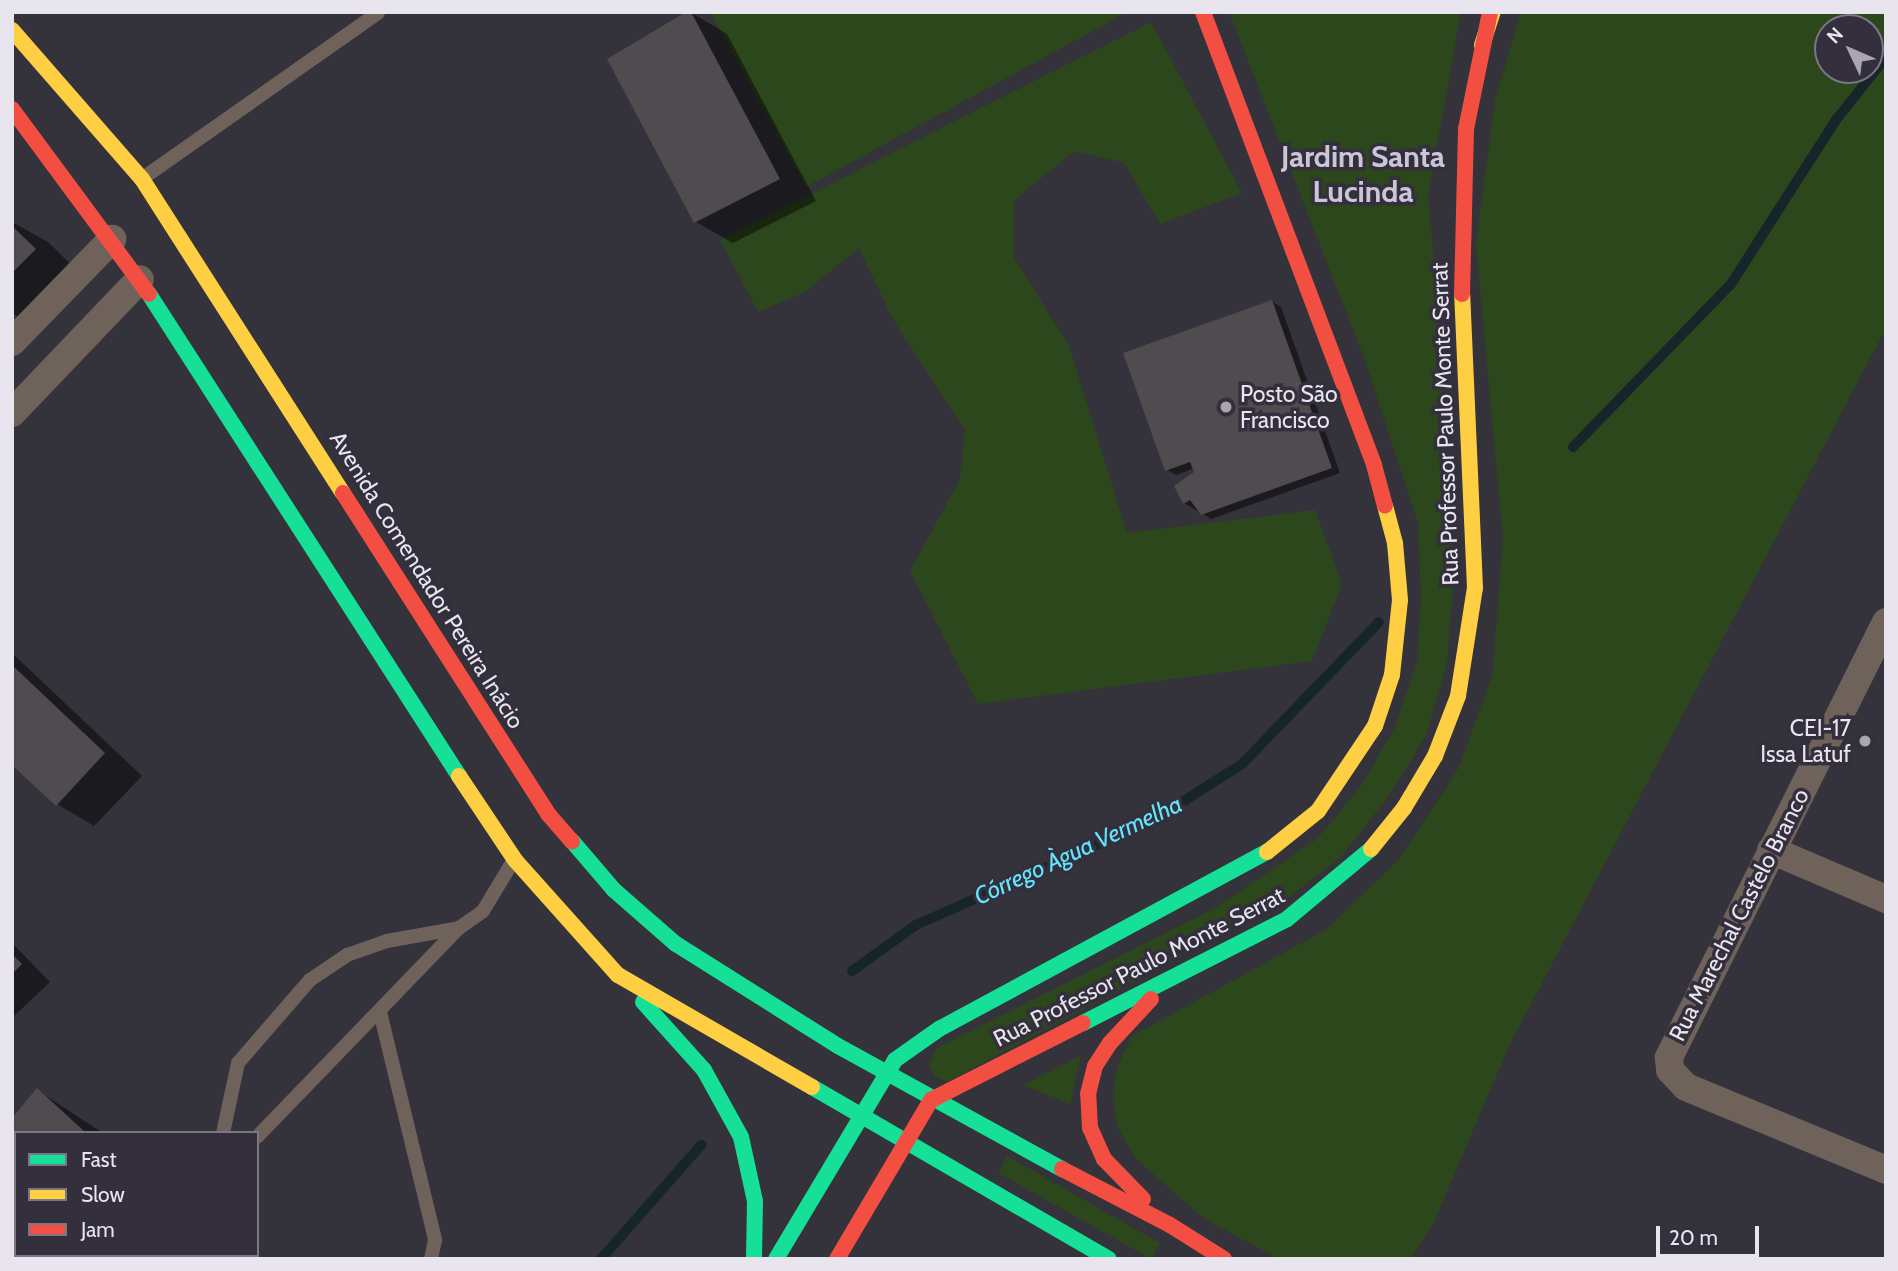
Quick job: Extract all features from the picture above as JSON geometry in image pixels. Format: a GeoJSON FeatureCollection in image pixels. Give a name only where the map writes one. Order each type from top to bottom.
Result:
{"type":"FeatureCollection","features":[{"type":"Feature","properties":{"kind":"main road","name":"Rua Professor Paulo Monte Serrat"},"geometry":{"type":"LineString","coordinates":[[883,1073],[914,1044],[939,1028],[1268,851],[1318,811],[1348,772],[1375,726],[1392,675],[1400,600],[1395,543],[1374,465],[1203,12]]}},
{"type":"Feature","properties":{"kind":"main road","name":"Rua Professor Paulo Monte Serrat"},"geometry":{"type":"LineString","coordinates":[[931,1100],[1287,919],[1332,886],[1373,847],[1404,808],[1436,756],[1458,696],[1475,588],[1463,355],[1461,216],[1466,129],[1482,45],[1492,12]]}},
{"type":"Feature","properties":{"kind":"main road","name":"Avenida Comendador Pereira Inácio"},"geometry":{"type":"LineString","coordinates":[[12,30],[142,179],[549,816],[614,890],[676,944],[883,1073],[1170,1225],[1224,1259]]}},
{"type":"Feature","properties":{"kind":"main road"},"geometry":{"type":"LineString","coordinates":[[12,109],[113,239],[140,279],[412,708],[514,860],[704,1070],[741,1137],[755,1201],[754,1259]]}},
{"type":"Feature","properties":{"kind":"main road"},"geometry":{"type":"LineString","coordinates":[[1170,1225],[1104,1159],[1090,1128],[1088,1094],[1096,1066],[1128,1018],[1188,968]]}},
{"type":"Feature","properties":{"kind":"main road"},"geometry":{"type":"LineString","coordinates":[[618,975],[1109,1259]]}},
{"type":"Feature","properties":{"kind":"main road"},"geometry":{"type":"LineString","coordinates":[[776,1259],[861,1116],[883,1073]]}},
{"type":"Feature","properties":{"kind":"main road"},"geometry":{"type":"LineString","coordinates":[[837,1259],[903,1141],[931,1100]]}},
{"type":"Feature","properties":{"kind":"street"},"geometry":{"type":"LineString","coordinates":[[12,342],[113,239]]}},
{"type":"Feature","properties":{"kind":"street"},"geometry":{"type":"LineString","coordinates":[[12,413],[140,279]]}},
{"type":"Feature","properties":{"kind":"street","name":"Rua Marechal Castelo Branco"},"geometry":{"type":"LineString","coordinates":[[1886,622],[1671,1046],[1670,1070],[1686,1087],[1886,1170]]}},
{"type":"Feature","properties":{"kind":"street"},"geometry":{"type":"LineString","coordinates":[[1772,850],[1886,899]]}},
{"type":"Feature","properties":{"kind":"lane"},"geometry":{"type":"LineString","coordinates":[[142,179],[378,13]]}},
{"type":"Feature","properties":{"kind":"lane"},"geometry":{"type":"LineString","coordinates":[[259,1135],[459,928],[483,911],[514,860]]}},
{"type":"Feature","properties":{"kind":"lane"},"geometry":{"type":"LineString","coordinates":[[222,1131],[238,1063],[310,980],[347,955],[387,941],[459,928]]}},
{"type":"Feature","properties":{"kind":"lane"},"geometry":{"type":"LineString","coordinates":[[380,1012],[435,1240],[431,1259]]}},
{"type":"Feature","properties":{"kind":"green space"},"geometry":{"type":"Polygon","coordinates":[[[710,12],[1128,12],[806,187],[710,12]]]}},
{"type":"Feature","properties":{"kind":"green space"},"geometry":{"type":"Polygon","coordinates":[[[1229,12],[1461,12],[1428,195],[1447,410],[1454,576],[1447,663],[1426,736],[1389,796],[1339,859],[1277,906],[947,1082],[934,1076],[929,1064],[937,1048],[1213,909],[1317,839],[1361,786],[1394,729],[1417,663],[1421,599],[1418,522],[1363,355],[1229,12]]]}},
{"type":"Feature","properties":{"kind":"green space"},"geometry":{"type":"Polygon","coordinates":[[[1521,12],[1886,12],[1886,328],[1509,1046],[1434,1222],[1411,1259],[1279,1259],[1203,1218],[1135,1158],[1117,1126],[1113,1094],[1117,1067],[1132,1036],[1327,929],[1401,857],[1459,767],[1492,676],[1503,540],[1476,243],[1495,100],[1521,12]]]}},
{"type":"Feature","properties":{"kind":"green space"},"geometry":{"type":"Polygon","coordinates":[[[1151,22],[1242,193],[1160,224],[1124,163],[1075,151],[1014,200],[1014,257],[1069,346],[1127,533],[1315,510],[1342,584],[1312,661],[978,704],[910,571],[960,479],[965,430],[892,318],[859,248],[805,292],[758,312],[720,240],[1151,22]]]}},
{"type":"Feature","properties":{"kind":"green space"},"geometry":{"type":"Polygon","coordinates":[[[1081,1056],[1070,1104],[1023,1085],[1081,1056]]]}},
{"type":"Feature","properties":{"kind":"green space"},"geometry":{"type":"Polygon","coordinates":[[[1007,1156],[1160,1243],[1151,1259],[998,1173],[1007,1156]]]}},
{"type":"Feature","properties":{"kind":"building"},"geometry":{"type":"Polygon","coordinates":[[[686,12],[691,12],[780,179],[694,223],[607,59],[686,12]]]}},
{"type":"Feature","properties":{"kind":"building"},"geometry":{"type":"Polygon","coordinates":[[[12,226],[36,249],[12,273],[12,226]]]}},
{"type":"Feature","properties":{"kind":"building","name":"Posto São Francisco"},"geometry":{"type":"Polygon","coordinates":[[[1272,300],[1332,468],[1201,515],[1190,500],[1183,504],[1174,486],[1194,472],[1190,462],[1165,471],[1123,353],[1272,300]]]}},
{"type":"Feature","properties":{"kind":"building"},"geometry":{"type":"Polygon","coordinates":[[[12,665],[105,753],[56,806],[12,765],[12,665]]]}},
{"type":"Feature","properties":{"kind":"building"},"geometry":{"type":"Polygon","coordinates":[[[12,954],[22,964],[12,974],[12,954]]]}},
{"type":"Feature","properties":{"kind":"building"},"geometry":{"type":"Polygon","coordinates":[[[37,1088],[84,1131],[14,1131],[14,1156],[12,1118],[37,1088]]]}},
{"type":"Feature","properties":{"kind":"building"},"geometry":{"type":"Polygon","coordinates":[[[87,1257],[223,1259],[89,1259],[87,1257]]]}},
{"type":"Feature","properties":{"kind":"waterway","name":"Córrego Àgua Vermelha"},"geometry":{"type":"LineString","coordinates":[[1573,447],[1731,284],[1836,120],[1886,57]]}},
{"type":"Feature","properties":{"kind":"waterway","name":"Córrego Àgua Vermelha"},"geometry":{"type":"LineString","coordinates":[[852,971],[916,925],[1157,818],[1242,764],[1379,622]]}},
{"type":"Feature","properties":{"kind":"waterway"},"geometry":{"type":"LineString","coordinates":[[601,1259],[701,1145]]}},
{"type":"Feature","properties":{"kind":"traffic: fast"},"geometry":{"type":"LineString","coordinates":[[149,294],[459,776]]}},
{"type":"Feature","properties":{"kind":"traffic: fast"},"geometry":{"type":"LineString","coordinates":[[572,841],[614,890],[676,944],[838,1046],[1062,1169]]}},
{"type":"Feature","properties":{"kind":"traffic: fast"},"geometry":{"type":"LineString","coordinates":[[1083,1023],[1287,919],[1371,849]]}},
{"type":"Feature","properties":{"kind":"traffic: fast"},"geometry":{"type":"LineString","coordinates":[[776,1259],[895,1060],[939,1029],[1267,852]]}},
{"type":"Feature","properties":{"kind":"traffic: fast"},"geometry":{"type":"LineString","coordinates":[[643,1002],[704,1070],[741,1137],[755,1201],[754,1259]]}},
{"type":"Feature","properties":{"kind":"traffic: fast"},"geometry":{"type":"LineString","coordinates":[[812,1087],[1109,1259]]}},
{"type":"Feature","properties":{"kind":"traffic: slow"},"geometry":{"type":"LineString","coordinates":[[1482,45],[1493,12]]}},
{"type":"Feature","properties":{"kind":"traffic: slow"},"geometry":{"type":"LineString","coordinates":[[12,30],[142,179],[343,493]]}},
{"type":"Feature","properties":{"kind":"traffic: slow"},"geometry":{"type":"LineString","coordinates":[[1371,849],[1404,808],[1435,756],[1458,696],[1475,588],[1462,294]]}},
{"type":"Feature","properties":{"kind":"traffic: slow"},"geometry":{"type":"LineString","coordinates":[[1267,852],[1318,811],[1375,726],[1392,675],[1400,600],[1395,543],[1385,506]]}},
{"type":"Feature","properties":{"kind":"traffic: slow"},"geometry":{"type":"LineString","coordinates":[[459,776],[515,860],[618,975],[812,1087]]}},
{"type":"Feature","properties":{"kind":"traffic: jam"},"geometry":{"type":"LineString","coordinates":[[1203,12],[1374,465],[1385,506]]}},
{"type":"Feature","properties":{"kind":"traffic: jam"},"geometry":{"type":"LineString","coordinates":[[1462,294],[1466,129],[1490,12]]}},
{"type":"Feature","properties":{"kind":"traffic: jam"},"geometry":{"type":"LineString","coordinates":[[12,109],[149,294]]}},
{"type":"Feature","properties":{"kind":"traffic: jam"},"geometry":{"type":"LineString","coordinates":[[343,493],[549,815],[572,841]]}},
{"type":"Feature","properties":{"kind":"traffic: jam"},"geometry":{"type":"LineString","coordinates":[[1143,1199],[1104,1159],[1090,1128],[1088,1094],[1095,1066],[1110,1043],[1151,999]]}},
{"type":"Feature","properties":{"kind":"traffic: jam"},"geometry":{"type":"LineString","coordinates":[[837,1259],[931,1100],[1083,1023]]}},
{"type":"Feature","properties":{"kind":"traffic: jam"},"geometry":{"type":"LineString","coordinates":[[1062,1169],[1170,1225],[1224,1259]]}},
{"type":"Feature","properties":{"kind":"place","name":"Posto São Francisco"},"geometry":{"type":"Point","coordinates":[1226,407]}},
{"type":"Feature","properties":{"kind":"place","name":"CEI-17 Issa Latuf"},"geometry":{"type":"Point","coordinates":[1865,741]}},
{"type":"Feature","properties":{"kind":"district","name":"Jardim Santa Lucinda"},"geometry":{"type":"Point","coordinates":[1363,174]}}]}
